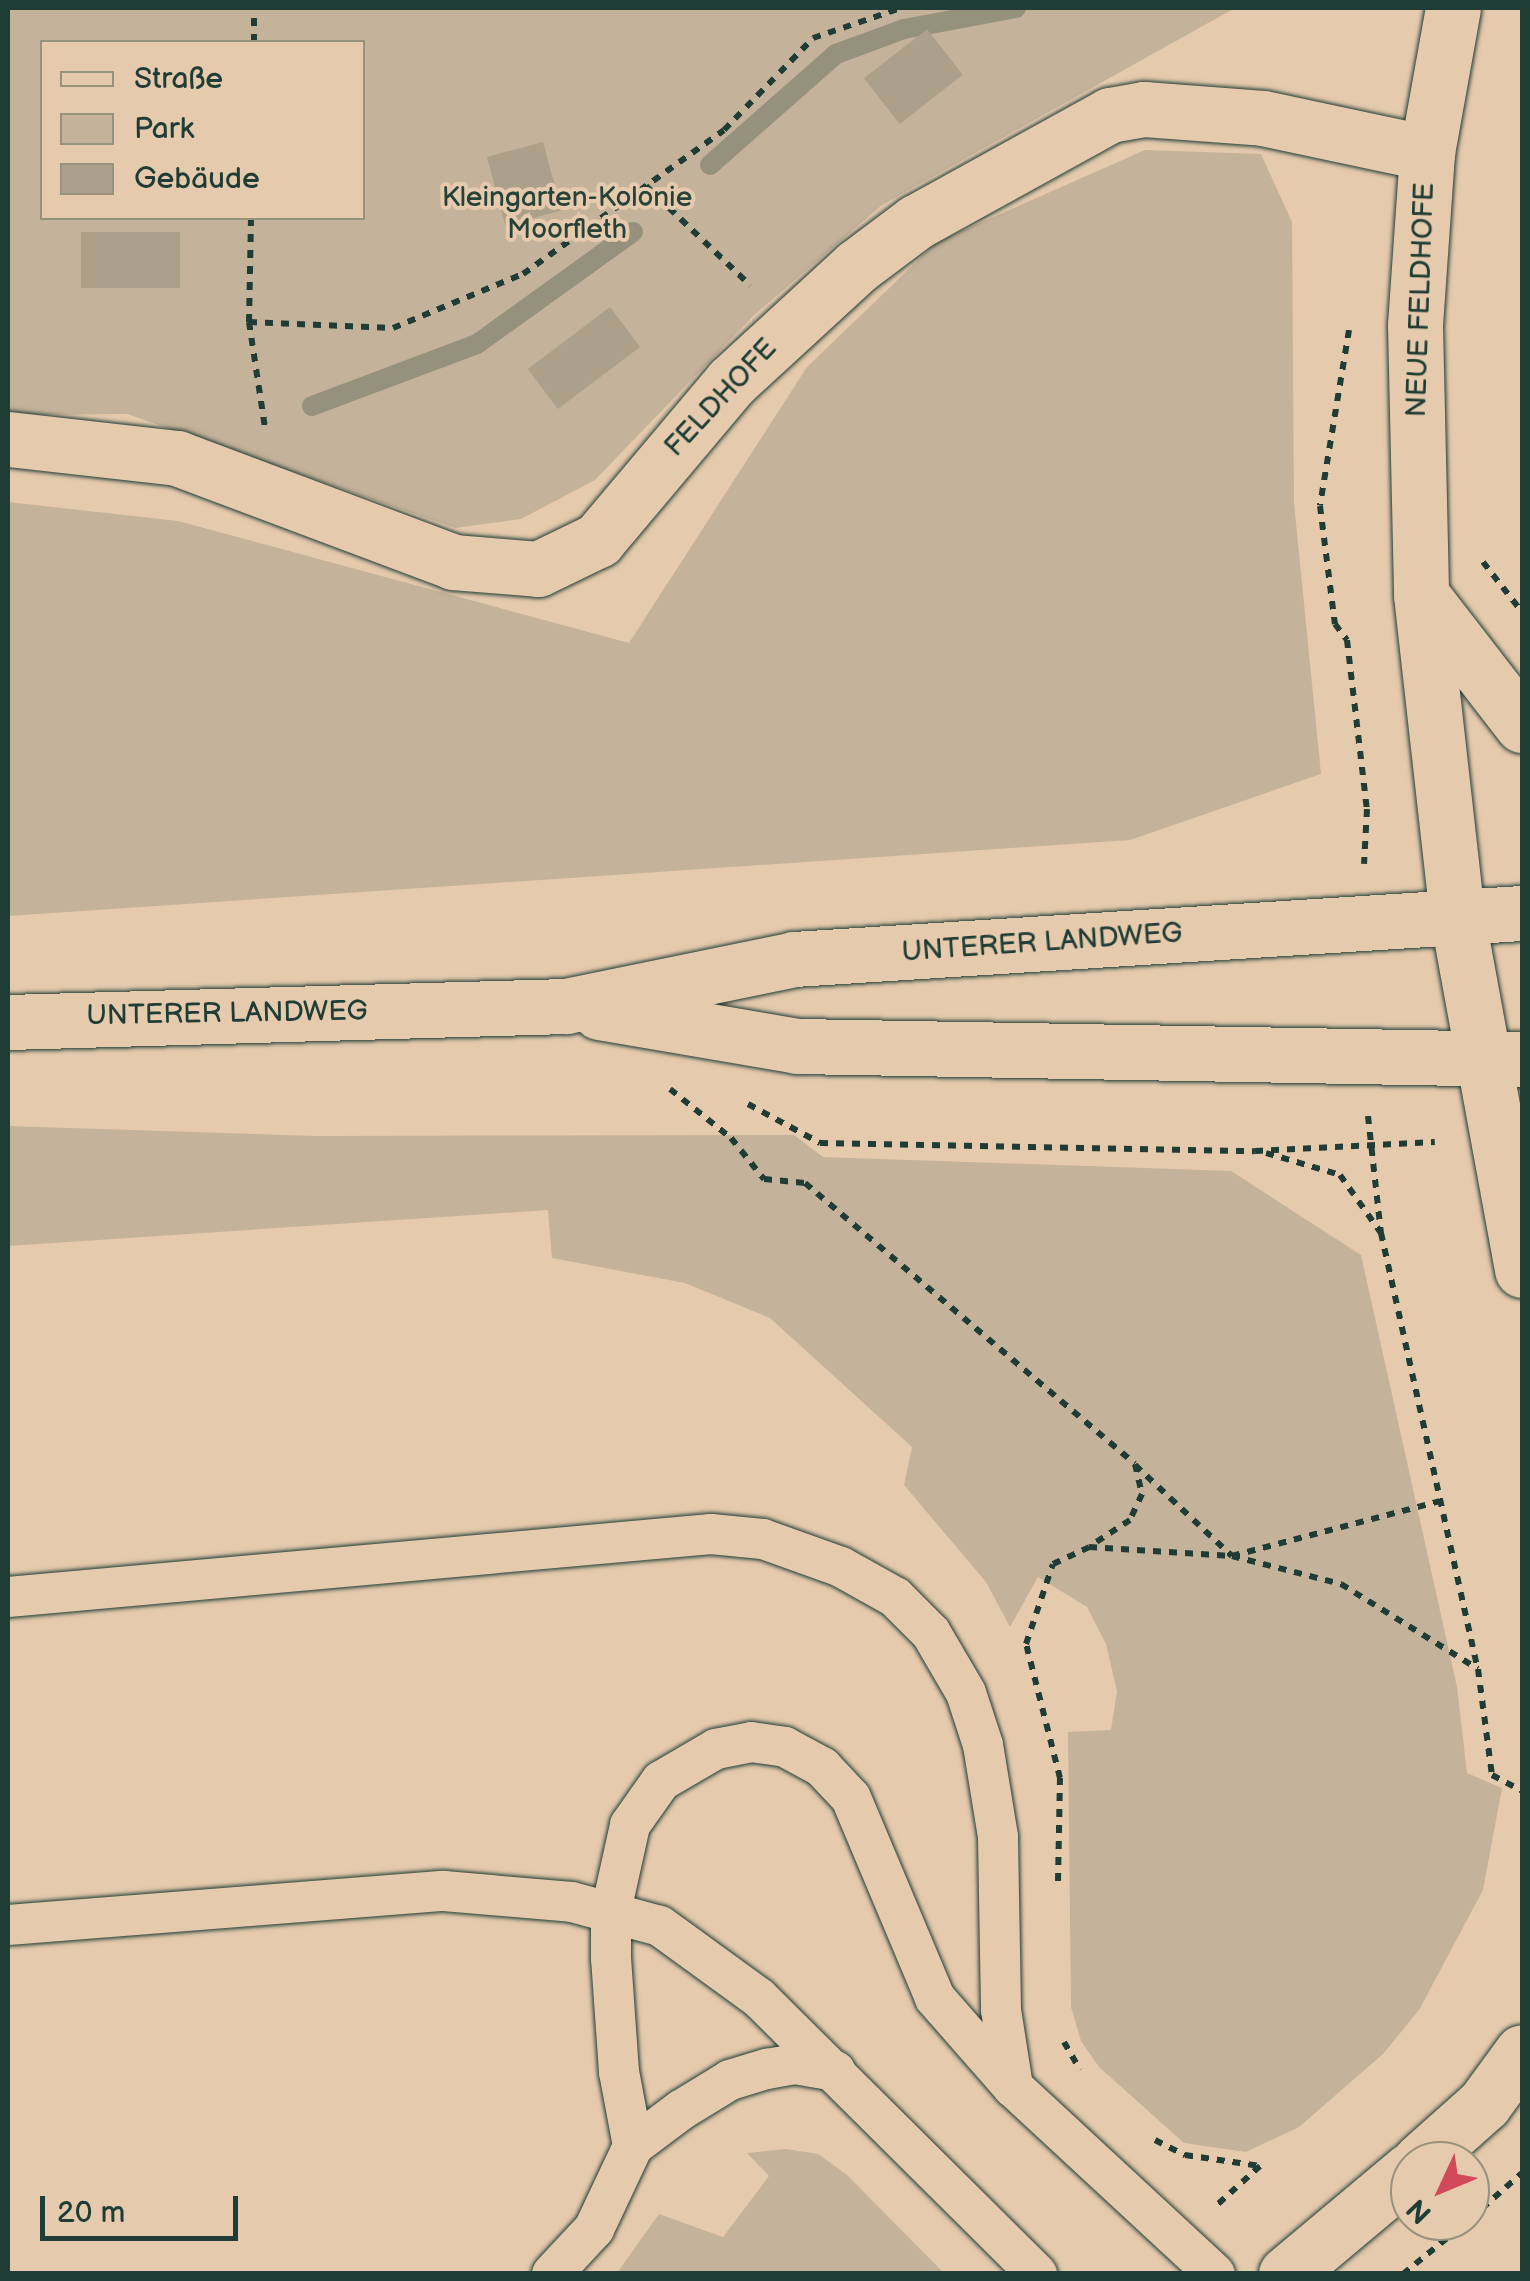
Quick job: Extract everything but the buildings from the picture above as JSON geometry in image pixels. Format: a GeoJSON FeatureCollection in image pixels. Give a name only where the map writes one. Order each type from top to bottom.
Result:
{"type":"FeatureCollection","features":[{"type":"Feature","properties":{"kind":"street","name":"NEUE FELDHOFE"},"geometry":{"type":"LineString","coordinates":[[1453,8],[1427,153],[1415,324],[1421,595],[1457,915],[1509,1052],[1522,1270]]}},
{"type":"Feature","properties":{"kind":"street","name":"FELDHOFE"},"geometry":{"type":"LineString","coordinates":[[8,439],[176,458],[454,562],[538,568],[598,540],[684,434],[790,324],[916,222],[1110,115],[1144,110],[1263,118],[1427,153]]}},
{"type":"Feature","properties":{"kind":"street"},"geometry":{"type":"LineString","coordinates":[[1421,595],[1522,725]]}},
{"type":"Feature","properties":{"kind":"street","name":"UNTERER LANDWEG"},"geometry":{"type":"LineString","coordinates":[[8,1022],[566,1006],[794,960],[1522,913]]}},
{"type":"Feature","properties":{"kind":"street","name":"UNTERER LANDWEG"},"geometry":{"type":"LineString","coordinates":[[566,1006],[797,1046],[1509,1052]]}},
{"type":"Feature","properties":{"kind":"street"},"geometry":{"type":"LineString","coordinates":[[1442,2141],[1484,2104],[1522,2052]]}},
{"type":"Feature","properties":{"kind":"street"},"geometry":{"type":"LineString","coordinates":[[1286,2274],[1390,2187]]}},
{"type":"Feature","properties":{"kind":"lane"},"geometry":{"type":"LineString","coordinates":[[8,1596],[711,1534],[764,1539],[841,1567],[895,1598],[930,1633],[966,1693],[983,1744],[998,1838],[1002,2010],[1013,2087]]}},
{"type":"Feature","properties":{"kind":"lane"},"geometry":{"type":"LineString","coordinates":[[633,2146],[618,2072],[612,1911],[630,1824],[661,1781],[716,1749],[751,1742],[785,1747],[822,1767],[850,1798],[936,1998],[1013,2087],[1107,2178],[1181,2237],[1215,2274]]}},
{"type":"Feature","properties":{"kind":"lane"},"geometry":{"type":"LineString","coordinates":[[8,1925],[444,1891],[612,1911],[660,1926],[710,1957],[836,2071],[1037,2274]]}},
{"type":"Feature","properties":{"kind":"lane"},"geometry":{"type":"LineString","coordinates":[[552,2274],[594,2230],[633,2146],[730,2080],[795,2064],[836,2071]]}},
{"type":"Feature","properties":{"kind":"path"},"geometry":{"type":"LineString","coordinates":[[254,8],[254,40]]}},
{"type":"Feature","properties":{"kind":"path"},"geometry":{"type":"LineString","coordinates":[[249,322],[393,328],[524,274],[724,130],[813,38],[901,8]]}},
{"type":"Feature","properties":{"kind":"path"},"geometry":{"type":"LineString","coordinates":[[646,186],[790,324]]}},
{"type":"Feature","properties":{"kind":"path"},"geometry":{"type":"LineString","coordinates":[[251,220],[249,322],[267,421],[253,488]]}},
{"type":"Feature","properties":{"kind":"path"},"geometry":{"type":"LineString","coordinates":[[1336,624],[1347,640],[1367,809],[1360,921]]}},
{"type":"Feature","properties":{"kind":"path"},"geometry":{"type":"LineString","coordinates":[[656,1078],[731,1138],[764,1180],[805,1183],[1134,1464],[1232,1556]]}},
{"type":"Feature","properties":{"kind":"path"},"geometry":{"type":"LineString","coordinates":[[736,1098],[820,1143],[1255,1151],[1402,1144]]}},
{"type":"Feature","properties":{"kind":"path"},"geometry":{"type":"LineString","coordinates":[[1255,1151],[1340,1175],[1381,1233],[1478,1668],[1492,1775],[1522,1791]]}},
{"type":"Feature","properties":{"kind":"path"},"geometry":{"type":"LineString","coordinates":[[1058,1899],[1060,1778],[1026,1644],[1054,1564],[1130,1520],[1142,1494],[1134,1464]]}},
{"type":"Feature","properties":{"kind":"path"},"geometry":{"type":"LineString","coordinates":[[1232,1556],[1440,1501]]}},
{"type":"Feature","properties":{"kind":"path"},"geometry":{"type":"LineString","coordinates":[[1088,1547],[1232,1556],[1341,1584],[1478,1668]]}},
{"type":"Feature","properties":{"kind":"path"},"geometry":{"type":"LineString","coordinates":[[1061,2027],[1082,2074]]}},
{"type":"Feature","properties":{"kind":"path"},"geometry":{"type":"LineString","coordinates":[[1140,2132],[1184,2155],[1260,2166],[1181,2237]]}},
{"type":"Feature","properties":{"kind":"path"},"geometry":{"type":"LineString","coordinates":[[1490,2202],[1522,2174]]}},
{"type":"Feature","properties":{"kind":"path"},"geometry":{"type":"LineString","coordinates":[[1403,2274],[1443,2241]]}},
{"type":"Feature","properties":{"kind":"green space","name":"Kleingarten-Kolonie Moorfleth"},"geometry":{"type":"Polygon","coordinates":[[[8,8],[1235,8],[882,205],[753,316],[595,480],[521,519],[455,528],[127,414],[8,415],[8,8]]]}},
{"type":"Feature","properties":{"kind":"green space"},"geometry":{"type":"Polygon","coordinates":[[[1145,150],[1261,154],[1292,222],[1294,503],[1321,774],[1130,840],[8,916],[8,502],[178,521],[629,643],[807,367],[937,242],[1145,150]]]}},
{"type":"Feature","properties":{"kind":"green space"},"geometry":{"type":"Polygon","coordinates":[[[8,1126],[316,1136],[794,1135],[823,1157],[1231,1171],[1361,1255],[1457,1687],[1467,1773],[1502,1788],[1483,1890],[1419,2010],[1383,2054],[1299,2127],[1246,2152],[1184,2143],[1099,2067],[1081,2041],[1071,2007],[1068,1732],[1111,1730],[1117,1691],[1106,1644],[1087,1607],[1038,1577],[1010,1627],[986,1582],[904,1485],[912,1447],[770,1318],[685,1283],[552,1258],[548,1210],[8,1246],[8,1126]]]}},
{"type":"Feature","properties":{"kind":"green space"},"geometry":{"type":"Polygon","coordinates":[[[786,2149],[818,2154],[846,2174],[944,2273],[617,2273],[659,2214],[723,2237],[769,2176],[747,2153],[786,2149]]]}},
{"type":"Feature","properties":{"kind":"waterway"},"geometry":{"type":"LineString","coordinates":[[710,165],[836,54],[904,29],[1016,8]]}},
{"type":"Feature","properties":{"kind":"waterway"},"geometry":{"type":"LineString","coordinates":[[312,406],[477,344],[633,232]]}}]}
